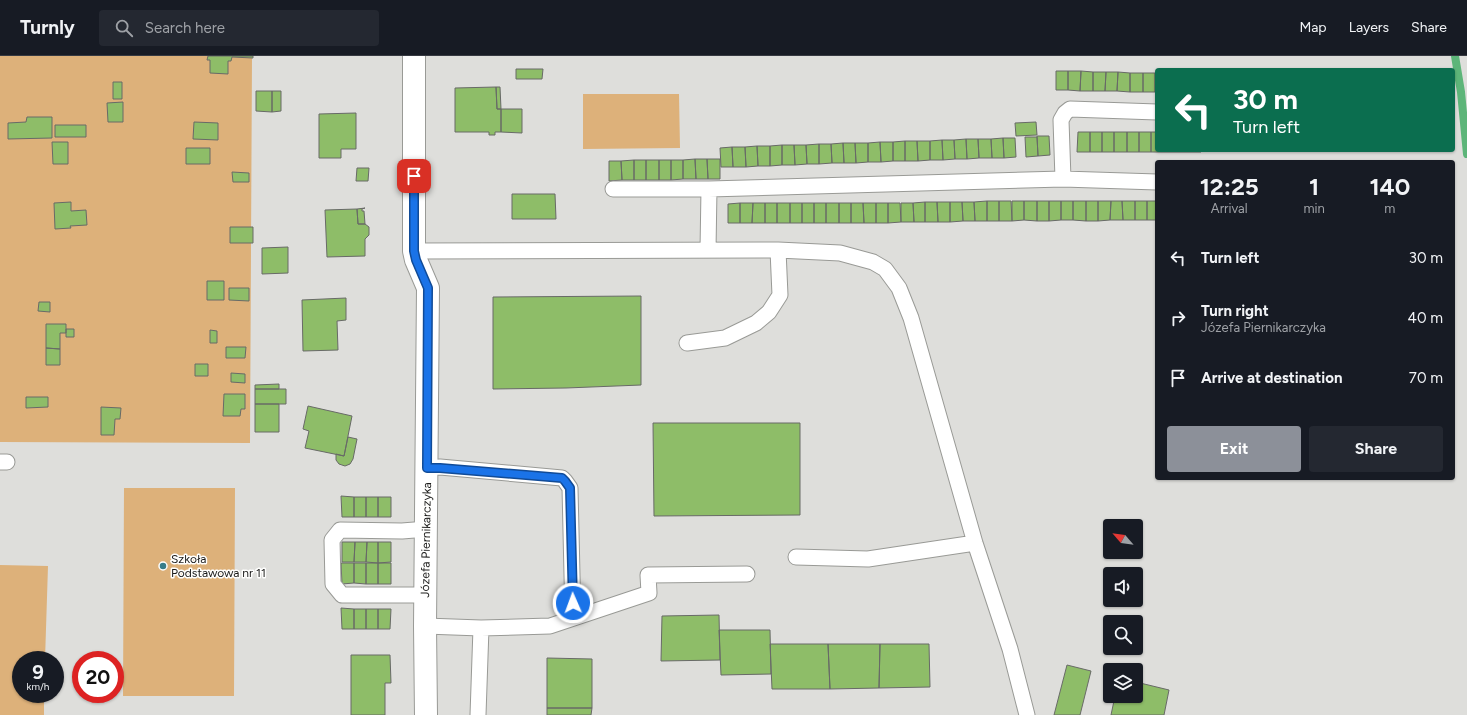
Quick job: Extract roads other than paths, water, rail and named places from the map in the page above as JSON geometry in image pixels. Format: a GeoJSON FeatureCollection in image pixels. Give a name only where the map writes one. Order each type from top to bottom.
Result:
{"type":"FeatureCollection","features":[{"type":"Feature","properties":{"kind":"street","name":"Józefa Piernikarczyka"},"geometry":{"type":"LineString","coordinates":[[414,56],[414,251],[416,260],[428,288],[425,626],[426,715]]}},
{"type":"Feature","properties":{"kind":"lane"},"geometry":{"type":"LineString","coordinates":[[1063,179],[1061,120],[1065,113],[1070,109],[1155,112]]}},
{"type":"Feature","properties":{"kind":"lane"},"geometry":{"type":"LineString","coordinates":[[612,189],[709,189],[1063,179],[1155,182]]}},
{"type":"Feature","properties":{"kind":"lane"},"geometry":{"type":"LineString","coordinates":[[708,250],[709,189]]}},
{"type":"Feature","properties":{"kind":"lane"},"geometry":{"type":"LineString","coordinates":[[414,251],[778,250],[840,252],[873,262],[885,269],[899,288],[911,318],[975,544],[1010,649],[1027,715]]}},
{"type":"Feature","properties":{"kind":"lane"},"geometry":{"type":"LineString","coordinates":[[687,343],[725,338],[756,323],[769,312],[780,295],[778,250]]}},
{"type":"Feature","properties":{"kind":"lane"},"geometry":{"type":"LineString","coordinates":[[427,468],[562,478],[565,481],[570,488],[573,618]]}},
{"type":"Feature","properties":{"kind":"lane"},"geometry":{"type":"LineString","coordinates":[[426,595],[342,595],[333,584],[332,540],[340,530],[427,529]]}},
{"type":"Feature","properties":{"kind":"lane"},"geometry":{"type":"LineString","coordinates":[[796,557],[868,559],[975,544]]}},
{"type":"Feature","properties":{"kind":"lane"},"geometry":{"type":"LineString","coordinates":[[425,626],[481,628],[550,626],[648,593],[648,575],[746,574]]}},
{"type":"Feature","properties":{"kind":"lane"},"geometry":{"type":"LineString","coordinates":[[478,715],[481,628]]}},
{"type":"Feature","properties":{"kind":"waterway"},"geometry":{"type":"LineString","coordinates":[[1455,56],[1461,92],[1467,154]]}},
{"type":"Feature","properties":{"kind":"place","name":"Szkoła Podstawowa nr 11"},"geometry":{"type":"Point","coordinates":[163,566]}}]}
